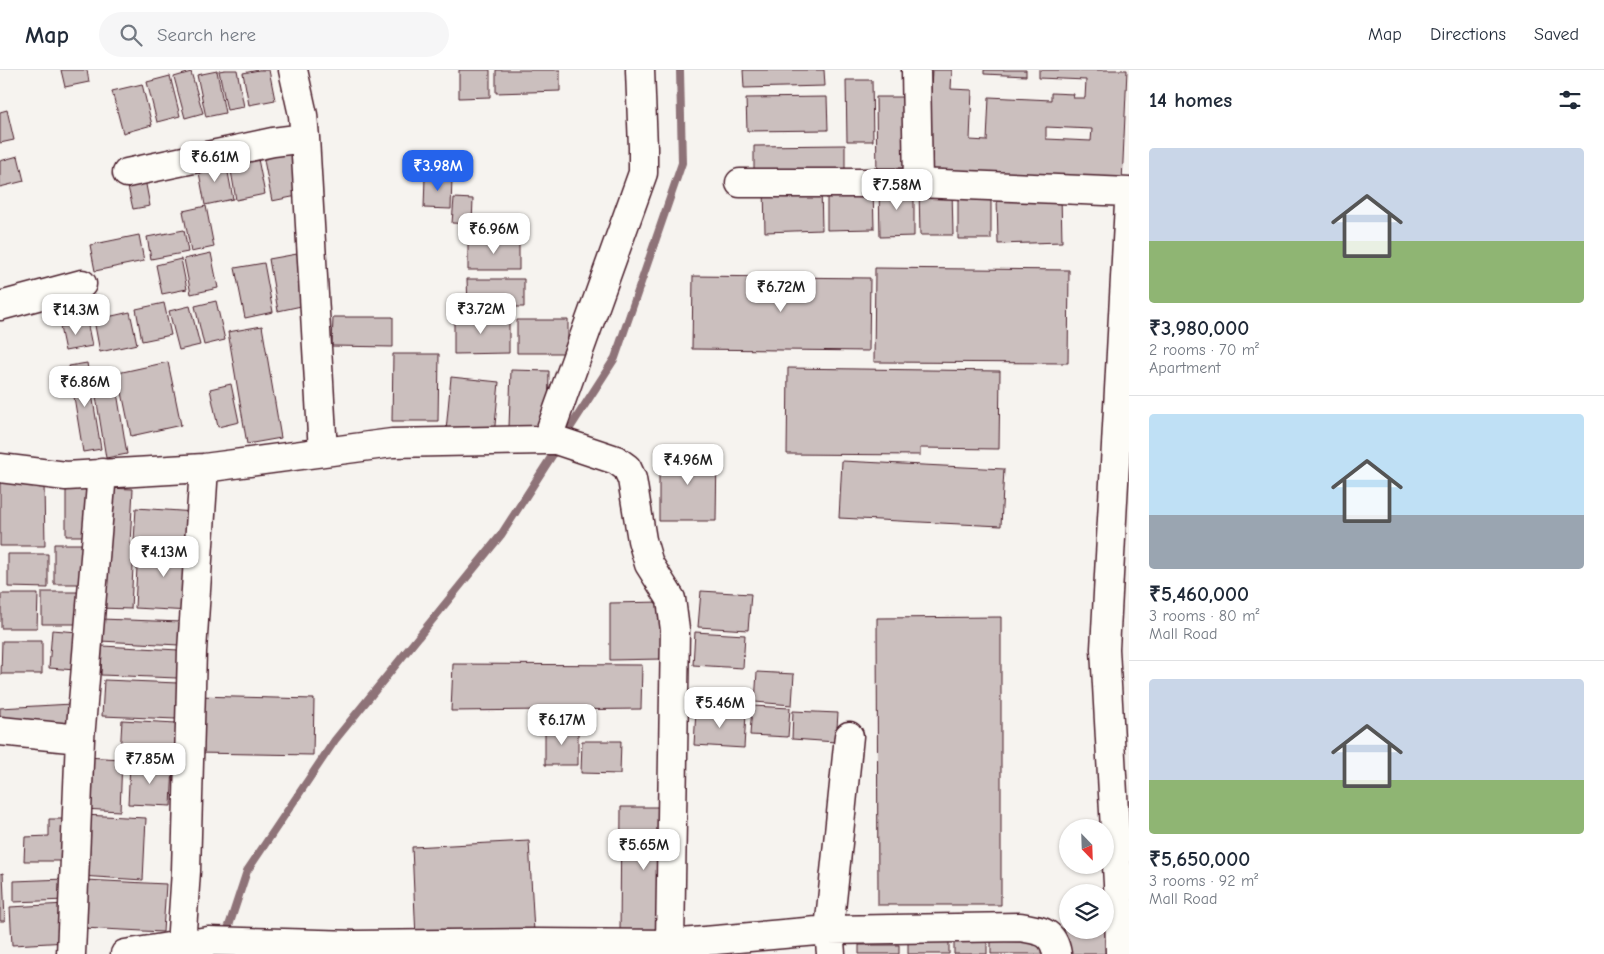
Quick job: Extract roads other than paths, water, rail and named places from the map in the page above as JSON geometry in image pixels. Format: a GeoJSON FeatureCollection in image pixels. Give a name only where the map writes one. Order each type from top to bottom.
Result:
{"type":"FeatureCollection","features":[{"type":"Feature","properties":{"kind":"street"},"geometry":{"type":"LineString","coordinates":[[293,70],[303,115],[305,138],[323,452]]}},
{"type":"Feature","properties":{"kind":"street"},"geometry":{"type":"LineString","coordinates":[[551,440],[643,173],[640,70]]}},
{"type":"Feature","properties":{"kind":"street"},"geometry":{"type":"LineString","coordinates":[[916,70],[918,183]]}},
{"type":"Feature","properties":{"kind":"street"},"geometry":{"type":"LineString","coordinates":[[127,172],[273,142],[305,138]]}},
{"type":"Feature","properties":{"kind":"street"},"geometry":{"type":"LineString","coordinates":[[740,183],[918,183],[1129,192]]}},
{"type":"Feature","properties":{"kind":"street"},"geometry":{"type":"LineString","coordinates":[[1120,954],[1119,902],[1105,649],[1125,372],[1129,204]]}},
{"type":"Feature","properties":{"kind":"street"},"geometry":{"type":"LineString","coordinates":[[0,306],[82,284]]}},
{"type":"Feature","properties":{"kind":"street"},"geometry":{"type":"LineString","coordinates":[[0,468],[66,476],[204,468],[392,443],[551,440],[616,460],[626,468],[632,478],[642,540],[649,564],[671,598],[675,630],[670,944]]}},
{"type":"Feature","properties":{"kind":"street"},"geometry":{"type":"LineString","coordinates":[[181,945],[186,872],[192,651],[204,468]]}},
{"type":"Feature","properties":{"kind":"street"},"geometry":{"type":"LineString","coordinates":[[71,954],[80,739],[102,473]]}},
{"type":"Feature","properties":{"kind":"street"},"geometry":{"type":"LineString","coordinates":[[0,731],[80,739]]}},
{"type":"Feature","properties":{"kind":"street"},"geometry":{"type":"LineString","coordinates":[[830,942],[849,736]]}},
{"type":"Feature","properties":{"kind":"street"},"geometry":{"type":"LineString","coordinates":[[125,954],[208,941],[354,945],[535,942],[670,944],[830,942],[1020,927],[1039,930],[1048,934],[1053,940],[1056,954]]}},
{"type":"Feature","properties":{"kind":"waterway"},"geometry":{"type":"LineString","coordinates":[[225,938],[247,871],[335,740],[501,535],[615,358],[682,163],[680,70]]}}]}
